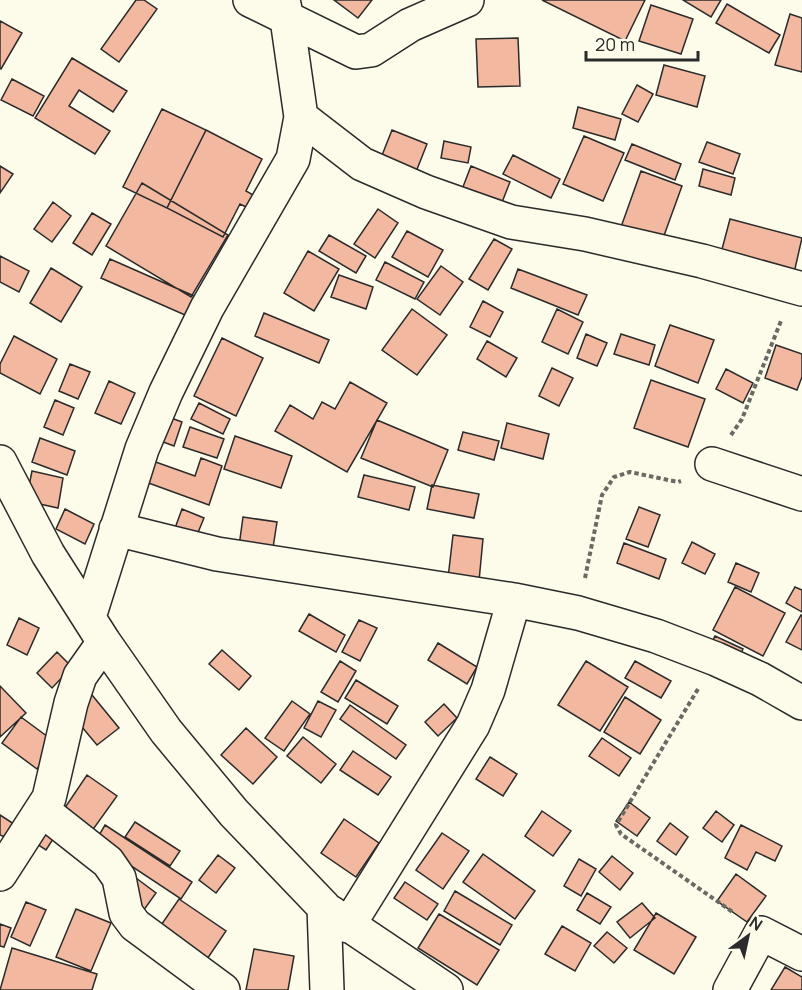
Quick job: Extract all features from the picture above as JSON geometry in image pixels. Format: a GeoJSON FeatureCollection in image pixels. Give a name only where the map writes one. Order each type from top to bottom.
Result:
{"type":"FeatureCollection","features":[{"type":"Feature","properties":{"kind":"street"},"geometry":{"type":"LineString","coordinates":[[250,0],[285,10],[356,52],[363,52],[411,25],[467,0]]}},
{"type":"Feature","properties":{"kind":"street"},"geometry":{"type":"LineString","coordinates":[[0,874],[49,798],[71,703],[96,630],[116,529],[142,449],[166,392],[207,308],[293,159],[301,117],[285,10]]}},
{"type":"Feature","properties":{"kind":"street"},"geometry":{"type":"LineString","coordinates":[[301,117],[362,164],[426,192],[511,222],[585,234],[702,261],[802,289]]}},
{"type":"Feature","properties":{"kind":"street"},"geometry":{"type":"LineString","coordinates":[[0,462],[48,554],[96,630],[166,731],[234,813],[336,917],[446,990]]}},
{"type":"Feature","properties":{"kind":"street"},"geometry":{"type":"LineString","coordinates":[[712,464],[802,494]]}},
{"type":"Feature","properties":{"kind":"street"},"geometry":{"type":"LineString","coordinates":[[116,529],[217,554],[514,600],[578,613],[656,636],[716,659],[760,679],[802,703]]}},
{"type":"Feature","properties":{"kind":"street"},"geometry":{"type":"LineString","coordinates":[[327,990],[336,917],[473,725],[488,690],[514,600]]}},
{"type":"Feature","properties":{"kind":"street"},"geometry":{"type":"LineString","coordinates":[[42,810],[108,862],[119,878],[126,913],[135,925],[223,990]]}},
{"type":"Feature","properties":{"kind":"street"},"geometry":{"type":"LineString","coordinates":[[730,990],[761,933],[802,954]]}},
{"type":"Feature","properties":{"kind":"path"},"geometry":{"type":"LineString","coordinates":[[716,659],[616,825],[621,834],[761,933]]}},
{"type":"Feature","properties":{"kind":"building"},"geometry":{"type":"Polygon","coordinates":[[[136,0],[144,0],[157,9],[119,62],[101,49],[136,0]]]}},
{"type":"Feature","properties":{"kind":"building"},"geometry":{"type":"Polygon","coordinates":[[[334,0],[372,0],[358,18],[334,0]]]}},
{"type":"Feature","properties":{"kind":"building"},"geometry":{"type":"Polygon","coordinates":[[[542,0],[645,0],[625,41],[542,0]]]}},
{"type":"Feature","properties":{"kind":"building"},"geometry":{"type":"Polygon","coordinates":[[[683,0],[721,0],[711,17],[683,0]]]}},
{"type":"Feature","properties":{"kind":"building"},"geometry":{"type":"Polygon","coordinates":[[[727,4],[780,35],[769,53],[716,23],[727,4]]]}},
{"type":"Feature","properties":{"kind":"building"},"geometry":{"type":"Polygon","coordinates":[[[651,5],[693,19],[681,54],[639,41],[651,5]]]}},
{"type":"Feature","properties":{"kind":"building"},"geometry":{"type":"Polygon","coordinates":[[[790,14],[802,18],[802,72],[775,65],[790,14]]]}},
{"type":"Feature","properties":{"kind":"building"},"geometry":{"type":"Polygon","coordinates":[[[0,21],[22,33],[1,69],[0,68],[0,21]]]}},
{"type":"Feature","properties":{"kind":"building"},"geometry":{"type":"Polygon","coordinates":[[[518,38],[520,86],[478,87],[476,39],[518,38]]]}},
{"type":"Feature","properties":{"kind":"building"},"geometry":{"type":"Polygon","coordinates":[[[72,58],[127,91],[113,112],[79,90],[69,106],[110,131],[95,154],[35,118],[72,58]]]}},
{"type":"Feature","properties":{"kind":"building"},"geometry":{"type":"Polygon","coordinates":[[[664,65],[705,76],[697,107],[656,95],[664,65]]]}},
{"type":"Feature","properties":{"kind":"building"},"geometry":{"type":"Polygon","coordinates":[[[12,79],[44,96],[33,116],[1,100],[12,79]]]}},
{"type":"Feature","properties":{"kind":"building"},"geometry":{"type":"Polygon","coordinates":[[[637,85],[653,94],[638,122],[622,114],[637,85]]]}},
{"type":"Feature","properties":{"kind":"building"},"geometry":{"type":"Polygon","coordinates":[[[578,107],[621,119],[615,140],[573,128],[578,107]]]}},
{"type":"Feature","properties":{"kind":"building"},"geometry":{"type":"Polygon","coordinates":[[[162,109],[206,130],[167,208],[123,187],[162,109]]]}},
{"type":"Feature","properties":{"kind":"building"},"geometry":{"type":"Polygon","coordinates":[[[206,130],[262,159],[246,191],[255,196],[248,208],[240,204],[223,237],[167,208],[206,130]]]}},
{"type":"Feature","properties":{"kind":"building"},"geometry":{"type":"Polygon","coordinates":[[[392,130],[427,144],[410,187],[375,173],[392,130]]]}},
{"type":"Feature","properties":{"kind":"building"},"geometry":{"type":"Polygon","coordinates":[[[584,136],[624,153],[603,201],[563,184],[584,136]]]}},
{"type":"Feature","properties":{"kind":"building"},"geometry":{"type":"Polygon","coordinates":[[[444,141],[471,147],[468,163],[441,158],[444,141]]]}},
{"type":"Feature","properties":{"kind":"building"},"geometry":{"type":"Polygon","coordinates":[[[707,142],[740,154],[733,174],[699,162],[707,142]]]}},
{"type":"Feature","properties":{"kind":"building"},"geometry":{"type":"Polygon","coordinates":[[[632,144],[681,164],[675,180],[625,160],[632,144]]]}},
{"type":"Feature","properties":{"kind":"building"},"geometry":{"type":"Polygon","coordinates":[[[513,155],[560,179],[551,198],[503,174],[513,155]]]}},
{"type":"Feature","properties":{"kind":"building"},"geometry":{"type":"Polygon","coordinates":[[[0,166],[13,174],[0,193],[0,166]]]}},
{"type":"Feature","properties":{"kind":"building"},"geometry":{"type":"Polygon","coordinates":[[[471,166],[510,182],[495,220],[456,205],[471,166]]]}},
{"type":"Feature","properties":{"kind":"building"},"geometry":{"type":"Polygon","coordinates":[[[703,169],[735,178],[731,195],[699,186],[703,169]]]}},
{"type":"Feature","properties":{"kind":"building"},"geometry":{"type":"Polygon","coordinates":[[[641,171],[682,186],[662,241],[621,227],[641,171]]]}},
{"type":"Feature","properties":{"kind":"building"},"geometry":{"type":"Polygon","coordinates":[[[142,183],[228,235],[191,297],[106,246],[142,183]]]}},
{"type":"Feature","properties":{"kind":"building"},"geometry":{"type":"Polygon","coordinates":[[[53,202],[71,216],[52,242],[34,229],[53,202]]]}},
{"type":"Feature","properties":{"kind":"building"},"geometry":{"type":"Polygon","coordinates":[[[378,209],[398,223],[375,258],[354,244],[378,209]]]}},
{"type":"Feature","properties":{"kind":"building"},"geometry":{"type":"Polygon","coordinates":[[[92,213],[111,224],[92,255],[73,243],[92,213]]]}},
{"type":"Feature","properties":{"kind":"building"},"geometry":{"type":"Polygon","coordinates":[[[730,219],[802,238],[794,273],[721,253],[730,219]]]}},
{"type":"Feature","properties":{"kind":"building"},"geometry":{"type":"Polygon","coordinates":[[[407,231],[443,250],[428,277],[392,257],[407,231]]]}},
{"type":"Feature","properties":{"kind":"building"},"geometry":{"type":"Polygon","coordinates":[[[329,235],[366,256],[356,273],[319,251],[329,235]]]}},
{"type":"Feature","properties":{"kind":"building"},"geometry":{"type":"Polygon","coordinates":[[[494,239],[512,249],[488,290],[469,279],[494,239]]]}},
{"type":"Feature","properties":{"kind":"building"},"geometry":{"type":"Polygon","coordinates":[[[308,251],[339,269],[314,311],[284,293],[308,251]]]}},
{"type":"Feature","properties":{"kind":"building"},"geometry":{"type":"Polygon","coordinates":[[[0,256],[29,271],[19,292],[0,282],[0,256]]]}},
{"type":"Feature","properties":{"kind":"building"},"geometry":{"type":"Polygon","coordinates":[[[110,259],[194,296],[185,315],[101,278],[110,259]]]}},
{"type":"Feature","properties":{"kind":"building"},"geometry":{"type":"Polygon","coordinates":[[[385,262],[424,282],[415,299],[376,280],[385,262]]]}},
{"type":"Feature","properties":{"kind":"building"},"geometry":{"type":"Polygon","coordinates":[[[441,266],[463,282],[440,315],[417,299],[441,266]]]}},
{"type":"Feature","properties":{"kind":"building"},"geometry":{"type":"Polygon","coordinates":[[[51,268],[82,287],[61,322],[30,303],[51,268]]]}},
{"type":"Feature","properties":{"kind":"building"},"geometry":{"type":"Polygon","coordinates":[[[518,269],[587,295],[578,315],[511,288],[518,269]]]}},
{"type":"Feature","properties":{"kind":"building"},"geometry":{"type":"Polygon","coordinates":[[[339,275],[373,287],[366,309],[331,297],[339,275]]]}},
{"type":"Feature","properties":{"kind":"building"},"geometry":{"type":"Polygon","coordinates":[[[483,301],[503,312],[490,337],[470,327],[483,301]]]}},
{"type":"Feature","properties":{"kind":"building"},"geometry":{"type":"Polygon","coordinates":[[[412,309],[447,335],[417,375],[382,350],[412,309]]]}},
{"type":"Feature","properties":{"kind":"building"},"geometry":{"type":"Polygon","coordinates":[[[557,309],[583,322],[568,354],[542,342],[557,309]]]}},
{"type":"Feature","properties":{"kind":"building"},"geometry":{"type":"Polygon","coordinates":[[[264,313],[329,340],[319,363],[255,336],[264,313]]]}},
{"type":"Feature","properties":{"kind":"building"},"geometry":{"type":"Polygon","coordinates":[[[670,325],[714,340],[698,383],[655,366],[670,325]]]}},
{"type":"Feature","properties":{"kind":"building"},"geometry":{"type":"Polygon","coordinates":[[[586,334],[607,343],[597,366],[577,358],[586,334]]]}},
{"type":"Feature","properties":{"kind":"building"},"geometry":{"type":"Polygon","coordinates":[[[621,334],[655,345],[649,365],[614,354],[621,334]]]}},
{"type":"Feature","properties":{"kind":"building"},"geometry":{"type":"Polygon","coordinates":[[[14,336],[57,359],[40,394],[0,373],[0,364],[14,336]]]}},
{"type":"Feature","properties":{"kind":"building"},"geometry":{"type":"Polygon","coordinates":[[[222,338],[263,358],[236,416],[194,396],[222,338]]]}},
{"type":"Feature","properties":{"kind":"building"},"geometry":{"type":"Polygon","coordinates":[[[487,341],[517,358],[506,377],[477,359],[487,341]]]}},
{"type":"Feature","properties":{"kind":"building"},"geometry":{"type":"Polygon","coordinates":[[[776,345],[802,354],[802,377],[797,390],[765,378],[776,345]]]}},
{"type":"Feature","properties":{"kind":"building"},"geometry":{"type":"Polygon","coordinates":[[[70,364],[90,372],[78,399],[59,391],[70,364]]]}},
{"type":"Feature","properties":{"kind":"building"},"geometry":{"type":"Polygon","coordinates":[[[552,368],[573,378],[559,406],[539,396],[552,368]]]}},
{"type":"Feature","properties":{"kind":"building"},"geometry":{"type":"Polygon","coordinates":[[[726,369],[753,383],[743,403],[716,389],[726,369]]]}},
{"type":"Feature","properties":{"kind":"building"},"geometry":{"type":"Polygon","coordinates":[[[651,380],[705,399],[688,447],[634,428],[651,380]]]}},
{"type":"Feature","properties":{"kind":"building"},"geometry":{"type":"Polygon","coordinates":[[[109,381],[135,393],[121,424],[95,413],[109,381]]]}},
{"type":"Feature","properties":{"kind":"building"},"geometry":{"type":"Polygon","coordinates":[[[350,382],[387,403],[347,472],[275,431],[290,405],[313,419],[322,402],[335,409],[350,382]]]}},
{"type":"Feature","properties":{"kind":"building"},"geometry":{"type":"Polygon","coordinates":[[[55,400],[74,408],[63,435],[44,427],[55,400]]]}},
{"type":"Feature","properties":{"kind":"building"},"geometry":{"type":"Polygon","coordinates":[[[199,403],[230,419],[223,434],[191,419],[199,403]]]}},
{"type":"Feature","properties":{"kind":"building"},"geometry":{"type":"Polygon","coordinates":[[[155,412],[182,422],[174,446],[147,436],[155,412]]]}},
{"type":"Feature","properties":{"kind":"building"},"geometry":{"type":"Polygon","coordinates":[[[377,420],[448,450],[433,487],[361,458],[377,420]]]}},
{"type":"Feature","properties":{"kind":"building"},"geometry":{"type":"Polygon","coordinates":[[[507,423],[549,434],[543,459],[501,448],[507,423]]]}},
{"type":"Feature","properties":{"kind":"building"},"geometry":{"type":"Polygon","coordinates":[[[190,427],[224,439],[217,458],[183,447],[190,427]]]}},
{"type":"Feature","properties":{"kind":"building"},"geometry":{"type":"Polygon","coordinates":[[[463,432],[499,441],[494,460],[458,450],[463,432]]]}},
{"type":"Feature","properties":{"kind":"building"},"geometry":{"type":"Polygon","coordinates":[[[235,436],[292,456],[281,488],[224,469],[235,436]]]}},
{"type":"Feature","properties":{"kind":"building"},"geometry":{"type":"Polygon","coordinates":[[[40,438],[75,451],[67,475],[32,462],[40,438]]]}},
{"type":"Feature","properties":{"kind":"building"},"geometry":{"type":"Polygon","coordinates":[[[201,458],[222,466],[209,505],[143,481],[150,460],[195,476],[201,458]]]}},
{"type":"Feature","properties":{"kind":"building"},"geometry":{"type":"Polygon","coordinates":[[[32,471],[63,478],[58,508],[26,501],[32,471]]]}},
{"type":"Feature","properties":{"kind":"building"},"geometry":{"type":"Polygon","coordinates":[[[364,475],[415,487],[409,510],[358,497],[364,475]]]}},
{"type":"Feature","properties":{"kind":"building"},"geometry":{"type":"Polygon","coordinates":[[[432,485],[479,494],[474,518],[427,509],[432,485]]]}},
{"type":"Feature","properties":{"kind":"building"},"geometry":{"type":"Polygon","coordinates":[[[639,507],[660,515],[648,547],[626,539],[639,507]]]}},
{"type":"Feature","properties":{"kind":"building"},"geometry":{"type":"Polygon","coordinates":[[[65,509],[94,524],[85,544],[56,529],[65,509]]]}},
{"type":"Feature","properties":{"kind":"building"},"geometry":{"type":"Polygon","coordinates":[[[182,509],[204,518],[192,547],[171,539],[182,509]]]}},
{"type":"Feature","properties":{"kind":"building"},"geometry":{"type":"Polygon","coordinates":[[[243,517],[277,522],[270,567],[237,561],[243,517]]]}},
{"type":"Feature","properties":{"kind":"building"},"geometry":{"type":"Polygon","coordinates":[[[453,535],[483,539],[479,581],[448,578],[453,535]]]}},
{"type":"Feature","properties":{"kind":"building"},"geometry":{"type":"Polygon","coordinates":[[[692,542],[715,554],[705,574],[682,563],[692,542]]]}},
{"type":"Feature","properties":{"kind":"building"},"geometry":{"type":"Polygon","coordinates":[[[624,543],[666,559],[659,579],[617,563],[624,543]]]}},
{"type":"Feature","properties":{"kind":"building"},"geometry":{"type":"Polygon","coordinates":[[[736,563],[759,573],[751,592],[728,582],[736,563]]]}},
{"type":"Feature","properties":{"kind":"building"},"geometry":{"type":"Polygon","coordinates":[[[735,587],[785,613],[763,656],[713,630],[735,587]]]}},
{"type":"Feature","properties":{"kind":"building"},"geometry":{"type":"Polygon","coordinates":[[[795,587],[802,590],[802,612],[786,603],[795,587]]]}},
{"type":"Feature","properties":{"kind":"building"},"geometry":{"type":"Polygon","coordinates":[[[309,614],[345,635],[336,652],[299,631],[309,614]]]}},
{"type":"Feature","properties":{"kind":"building"},"geometry":{"type":"Polygon","coordinates":[[[802,615],[802,650],[786,642],[802,615]]]}},
{"type":"Feature","properties":{"kind":"building"},"geometry":{"type":"Polygon","coordinates":[[[19,618],[39,628],[27,655],[7,645],[19,618]]]}},
{"type":"Feature","properties":{"kind":"building"},"geometry":{"type":"Polygon","coordinates":[[[359,620],[377,628],[360,661],[342,652],[359,620]]]}},
{"type":"Feature","properties":{"kind":"building"},"geometry":{"type":"Polygon","coordinates":[[[715,636],[743,649],[735,668],[706,654],[715,636]]]}},
{"type":"Feature","properties":{"kind":"building"},"geometry":{"type":"Polygon","coordinates":[[[438,643],[477,667],[467,684],[428,660],[438,643]]]}},
{"type":"Feature","properties":{"kind":"building"},"geometry":{"type":"Polygon","coordinates":[[[222,650],[251,676],[239,690],[209,664],[222,650]]]}},
{"type":"Feature","properties":{"kind":"building"},"geometry":{"type":"Polygon","coordinates":[[[57,652],[72,667],[52,688],[37,673],[57,652]]]}},
{"type":"Feature","properties":{"kind":"building"},"geometry":{"type":"Polygon","coordinates":[[[340,661],[356,671],[338,702],[321,692],[340,661]]]}},
{"type":"Feature","properties":{"kind":"building"},"geometry":{"type":"Polygon","coordinates":[[[586,661],[628,687],[600,731],[558,705],[586,661]]]}},
{"type":"Feature","properties":{"kind":"building"},"geometry":{"type":"Polygon","coordinates":[[[635,661],[671,681],[661,698],[625,678],[635,661]]]}},
{"type":"Feature","properties":{"kind":"building"},"geometry":{"type":"Polygon","coordinates":[[[356,680],[398,706],[387,724],[345,698],[356,680]]]}},
{"type":"Feature","properties":{"kind":"building"},"geometry":{"type":"Polygon","coordinates":[[[83,684],[119,728],[97,745],[61,702],[83,684]]]}},
{"type":"Feature","properties":{"kind":"building"},"geometry":{"type":"Polygon","coordinates":[[[0,686],[26,713],[0,737],[0,686]]]}},
{"type":"Feature","properties":{"kind":"building"},"geometry":{"type":"Polygon","coordinates":[[[625,697],[661,720],[640,754],[604,732],[625,697]]]}},
{"type":"Feature","properties":{"kind":"building"},"geometry":{"type":"Polygon","coordinates":[[[292,701],[310,714],[284,751],[265,738],[292,701]]]}},
{"type":"Feature","properties":{"kind":"building"},"geometry":{"type":"Polygon","coordinates":[[[318,701],[336,710],[321,737],[304,728],[318,701]]]}},
{"type":"Feature","properties":{"kind":"building"},"geometry":{"type":"Polygon","coordinates":[[[444,704],[457,718],[438,736],[425,722],[444,704]]]}},
{"type":"Feature","properties":{"kind":"building"},"geometry":{"type":"Polygon","coordinates":[[[350,705],[406,745],[396,759],[340,719],[350,705]]]}},
{"type":"Feature","properties":{"kind":"building"},"geometry":{"type":"Polygon","coordinates":[[[21,717],[56,743],[37,769],[2,743],[21,717]]]}},
{"type":"Feature","properties":{"kind":"building"},"geometry":{"type":"Polygon","coordinates":[[[246,728],[277,757],[253,784],[221,755],[246,728]]]}},
{"type":"Feature","properties":{"kind":"building"},"geometry":{"type":"Polygon","coordinates":[[[303,737],[336,764],[321,783],[287,756],[303,737]]]}},
{"type":"Feature","properties":{"kind":"building"},"geometry":{"type":"Polygon","coordinates":[[[602,738],[631,758],[619,776],[589,756],[602,738]]]}},
{"type":"Feature","properties":{"kind":"building"},"geometry":{"type":"Polygon","coordinates":[[[353,751],[391,777],[378,795],[340,770],[353,751]]]}},
{"type":"Feature","properties":{"kind":"building"},"geometry":{"type":"Polygon","coordinates":[[[490,757],[517,774],[503,796],[476,779],[490,757]]]}},
{"type":"Feature","properties":{"kind":"building"},"geometry":{"type":"Polygon","coordinates":[[[87,775],[117,796],[89,835],[60,815],[87,775]]]}},
{"type":"Feature","properties":{"kind":"building"},"geometry":{"type":"Polygon","coordinates":[[[629,802],[650,818],[637,836],[616,821],[629,802]]]}},
{"type":"Feature","properties":{"kind":"building"},"geometry":{"type":"Polygon","coordinates":[[[542,811],[571,831],[553,856],[525,836],[542,811]]]}},
{"type":"Feature","properties":{"kind":"building"},"geometry":{"type":"Polygon","coordinates":[[[716,811],[734,825],[722,842],[703,828],[716,811]]]}},
{"type":"Feature","properties":{"kind":"building"},"geometry":{"type":"Polygon","coordinates":[[[0,815],[14,824],[5,837],[0,835],[0,815]]]}},
{"type":"Feature","properties":{"kind":"building"},"geometry":{"type":"Polygon","coordinates":[[[344,819],[379,843],[356,877],[321,853],[344,819]]]}},
{"type":"Feature","properties":{"kind":"building"},"geometry":{"type":"Polygon","coordinates":[[[135,822],[180,851],[170,866],[125,837],[135,822]]]}},
{"type":"Feature","properties":{"kind":"building"},"geometry":{"type":"Polygon","coordinates":[[[670,823],[688,837],[676,855],[657,841],[670,823]]]}},
{"type":"Feature","properties":{"kind":"building"},"geometry":{"type":"Polygon","coordinates":[[[62,825],[46,850],[29,839],[62,825]]]}},
{"type":"Feature","properties":{"kind":"building"},"geometry":{"type":"Polygon","coordinates":[[[105,825],[192,882],[181,899],[95,842],[105,825]]]}},
{"type":"Feature","properties":{"kind":"building"},"geometry":{"type":"Polygon","coordinates":[[[741,825],[782,846],[775,861],[756,852],[747,870],[725,858],[741,825]]]}},
{"type":"Feature","properties":{"kind":"building"},"geometry":{"type":"Polygon","coordinates":[[[442,833],[469,851],[443,889],[416,870],[442,833]]]}},
{"type":"Feature","properties":{"kind":"building"},"geometry":{"type":"Polygon","coordinates":[[[483,854],[535,891],[515,919],[463,882],[483,854]]]}},
{"type":"Feature","properties":{"kind":"building"},"geometry":{"type":"Polygon","coordinates":[[[218,855],[235,868],[216,893],[199,880],[218,855]]]}},
{"type":"Feature","properties":{"kind":"building"},"geometry":{"type":"Polygon","coordinates":[[[612,856],[633,873],[620,890],[599,872],[612,856]]]}},
{"type":"Feature","properties":{"kind":"building"},"geometry":{"type":"Polygon","coordinates":[[[579,859],[596,869],[581,896],[564,886],[579,859]]]}},
{"type":"Feature","properties":{"kind":"building"},"geometry":{"type":"Polygon","coordinates":[[[736,874],[766,896],[747,922],[717,901],[736,874]]]}},
{"type":"Feature","properties":{"kind":"building"},"geometry":{"type":"Polygon","coordinates":[[[136,878],[156,893],[136,921],[116,907],[136,878]]]}},
{"type":"Feature","properties":{"kind":"building"},"geometry":{"type":"Polygon","coordinates":[[[405,882],[438,904],[427,920],[394,898],[405,882]]]}},
{"type":"Feature","properties":{"kind":"building"},"geometry":{"type":"Polygon","coordinates":[[[455,891],[512,925],[500,945],[444,911],[455,891]]]}},
{"type":"Feature","properties":{"kind":"building"},"geometry":{"type":"Polygon","coordinates":[[[587,893],[611,907],[600,924],[577,910],[587,893]]]}},
{"type":"Feature","properties":{"kind":"building"},"geometry":{"type":"Polygon","coordinates":[[[179,899],[226,931],[193,980],[146,947],[179,899]]]}},
{"type":"Feature","properties":{"kind":"building"},"geometry":{"type":"Polygon","coordinates":[[[26,902],[46,910],[30,946],[11,937],[26,902]]]}},
{"type":"Feature","properties":{"kind":"building"},"geometry":{"type":"Polygon","coordinates":[[[642,903],[655,918],[630,938],[617,922],[642,903]]]}},
{"type":"Feature","properties":{"kind":"building"},"geometry":{"type":"Polygon","coordinates":[[[76,909],[111,923],[91,971],[56,957],[76,909]]]}},
{"type":"Feature","properties":{"kind":"building"},"geometry":{"type":"Polygon","coordinates":[[[656,913],[696,937],[674,974],[634,950],[656,913]]]}},
{"type":"Feature","properties":{"kind":"building"},"geometry":{"type":"Polygon","coordinates":[[[439,914],[499,950],[477,985],[418,948],[439,914]]]}},
{"type":"Feature","properties":{"kind":"building"},"geometry":{"type":"Polygon","coordinates":[[[0,924],[11,928],[4,947],[0,946],[0,924]]]}},
{"type":"Feature","properties":{"kind":"building"},"geometry":{"type":"Polygon","coordinates":[[[562,926],[591,943],[575,971],[545,954],[562,926]]]}},
{"type":"Feature","properties":{"kind":"building"},"geometry":{"type":"Polygon","coordinates":[[[607,932],[627,948],[614,963],[594,946],[607,932]]]}},
{"type":"Feature","properties":{"kind":"building"},"geometry":{"type":"Polygon","coordinates":[[[12,948],[97,974],[92,990],[0,990],[12,948]]]}},
{"type":"Feature","properties":{"kind":"building"},"geometry":{"type":"Polygon","coordinates":[[[254,949],[294,956],[288,990],[246,990],[254,949]]]}},
{"type":"Feature","properties":{"kind":"building"},"geometry":{"type":"Polygon","coordinates":[[[785,967],[802,977],[802,990],[771,990],[785,967]]]}}]}
